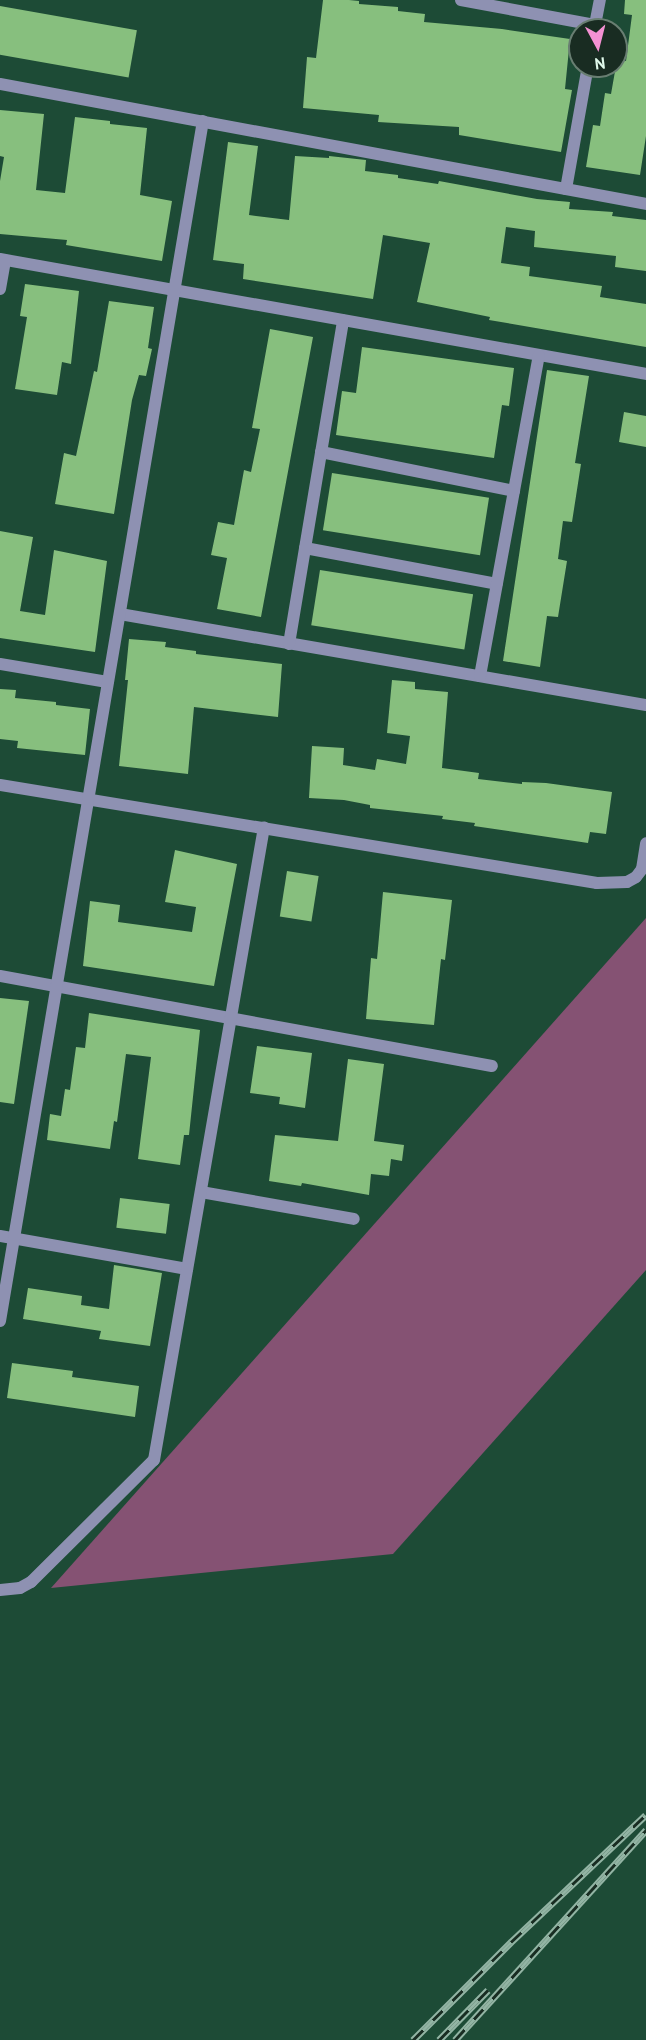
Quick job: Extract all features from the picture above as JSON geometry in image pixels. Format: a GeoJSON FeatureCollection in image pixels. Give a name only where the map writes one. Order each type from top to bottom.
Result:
{"type":"FeatureCollection","features":[{"type":"Feature","properties":{"kind":"street"},"geometry":{"type":"LineString","coordinates":[[461,0],[568,22]]}},
{"type":"Feature","properties":{"kind":"street"},"geometry":{"type":"LineString","coordinates":[[597,18],[600,0]]}},
{"type":"Feature","properties":{"kind":"street"},"geometry":{"type":"LineString","coordinates":[[566,189],[586,78]]}},
{"type":"Feature","properties":{"kind":"street"},"geometry":{"type":"LineString","coordinates":[[0,84],[646,204]]}},
{"type":"Feature","properties":{"kind":"street"},"geometry":{"type":"LineString","coordinates":[[0,1321],[203,122]]}},
{"type":"Feature","properties":{"kind":"street"},"geometry":{"type":"LineString","coordinates":[[0,289],[3,260],[646,374]]}},
{"type":"Feature","properties":{"kind":"street"},"geometry":{"type":"LineString","coordinates":[[289,644],[344,320]]}},
{"type":"Feature","properties":{"kind":"street"},"geometry":{"type":"LineString","coordinates":[[480,676],[539,355]]}},
{"type":"Feature","properties":{"kind":"street"},"geometry":{"type":"LineString","coordinates":[[321,452],[514,491]]}},
{"type":"Feature","properties":{"kind":"street"},"geometry":{"type":"LineString","coordinates":[[305,548],[496,584]]}},
{"type":"Feature","properties":{"kind":"street"},"geometry":{"type":"LineString","coordinates":[[120,614],[646,705]]}},
{"type":"Feature","properties":{"kind":"street"},"geometry":{"type":"LineString","coordinates":[[0,664],[108,682]]}},
{"type":"Feature","properties":{"kind":"street"},"geometry":{"type":"LineString","coordinates":[[0,785],[597,883],[627,882],[636,877],[642,869],[646,843]]}},
{"type":"Feature","properties":{"kind":"street"},"geometry":{"type":"LineString","coordinates":[[0,1590],[20,1588],[40,1574],[154,1460],[264,827]]}},
{"type":"Feature","properties":{"kind":"street"},"geometry":{"type":"LineString","coordinates":[[0,976],[492,1066]]}},
{"type":"Feature","properties":{"kind":"street"},"geometry":{"type":"LineString","coordinates":[[201,1192],[354,1219]]}},
{"type":"Feature","properties":{"kind":"street"},"geometry":{"type":"LineString","coordinates":[[0,1236],[187,1269]]}},
{"type":"Feature","properties":{"kind":"shaded area"},"geometry":{"type":"Polygon","coordinates":[[[646,918],[646,1270],[393,1554],[51,1588],[646,918]]]}},
{"type":"Feature","properties":{"kind":"building"},"geometry":{"type":"Polygon","coordinates":[[[323,0],[349,0],[359,1],[359,4],[398,7],[398,11],[425,14],[424,22],[502,29],[568,39],[565,89],[572,90],[561,152],[459,135],[459,127],[378,122],[379,115],[303,108],[307,57],[316,58],[323,0]]]}},
{"type":"Feature","properties":{"kind":"building"},"geometry":{"type":"Polygon","coordinates":[[[625,0],[646,0],[646,136],[640,175],[586,167],[593,125],[600,126],[605,93],[611,94],[614,78],[628,78],[628,46],[632,15],[624,14],[625,0]]]}},
{"type":"Feature","properties":{"kind":"building"},"geometry":{"type":"Polygon","coordinates":[[[0,6],[137,30],[129,77],[0,55],[0,6]]]}},
{"type":"Feature","properties":{"kind":"building"},"geometry":{"type":"Polygon","coordinates":[[[0,110],[44,114],[36,190],[65,193],[75,117],[147,128],[140,195],[172,201],[162,261],[66,245],[67,240],[0,234],[0,181],[4,157],[0,156],[0,110]]]}},
{"type":"Feature","properties":{"kind":"building"},"geometry":{"type":"Polygon","coordinates":[[[228,142],[258,146],[249,215],[289,220],[295,156],[329,158],[329,156],[366,160],[365,171],[398,175],[398,178],[438,184],[439,181],[537,199],[570,202],[569,209],[613,212],[612,216],[646,220],[646,271],[615,267],[616,256],[534,247],[535,231],[506,227],[501,263],[530,267],[529,276],[602,286],[600,297],[646,304],[646,347],[489,320],[490,317],[417,302],[430,243],[383,235],[373,299],[243,279],[244,264],[213,260],[228,142]]]}},
{"type":"Feature","properties":{"kind":"building"},"geometry":{"type":"Polygon","coordinates":[[[25,284],[79,291],[71,364],[62,362],[57,395],[15,389],[27,317],[20,316],[25,284]]]}},
{"type":"Feature","properties":{"kind":"building"},"geometry":{"type":"Polygon","coordinates":[[[109,301],[154,307],[148,348],[152,349],[146,376],[139,375],[132,400],[114,514],[55,504],[64,453],[76,456],[94,371],[97,372],[109,301]]]}},
{"type":"Feature","properties":{"kind":"building"},"geometry":{"type":"Polygon","coordinates":[[[270,329],[313,337],[261,617],[217,609],[227,558],[211,555],[218,522],[234,525],[244,470],[251,472],[260,429],[252,428],[270,329]]]}},
{"type":"Feature","properties":{"kind":"building"},"geometry":{"type":"Polygon","coordinates":[[[362,347],[514,368],[509,406],[502,405],[494,458],[336,435],[342,391],[356,393],[362,347]]]}},
{"type":"Feature","properties":{"kind":"building"},"geometry":{"type":"Polygon","coordinates":[[[547,370],[589,376],[575,463],[581,464],[572,522],[563,521],[558,559],[567,561],[558,617],[547,616],[540,667],[503,661],[547,370]]]}},
{"type":"Feature","properties":{"kind":"building"},"geometry":{"type":"Polygon","coordinates":[[[624,412],[646,416],[646,447],[619,442],[624,412]]]}},
{"type":"Feature","properties":{"kind":"building"},"geometry":{"type":"Polygon","coordinates":[[[332,473],[489,498],[480,555],[323,530],[332,473]]]}},
{"type":"Feature","properties":{"kind":"building"},"geometry":{"type":"Polygon","coordinates":[[[0,531],[33,537],[20,611],[45,615],[54,550],[107,561],[95,652],[0,638],[0,531]]]}},
{"type":"Feature","properties":{"kind":"building"},"geometry":{"type":"Polygon","coordinates":[[[320,570],[473,594],[464,650],[311,625],[320,570]]]}},
{"type":"Feature","properties":{"kind":"building"},"geometry":{"type":"Polygon","coordinates":[[[129,639],[166,642],[165,647],[196,651],[196,654],[282,664],[278,717],[194,707],[188,774],[119,766],[128,680],[125,680],[129,639]]]}},
{"type":"Feature","properties":{"kind":"building"},"geometry":{"type":"Polygon","coordinates":[[[392,680],[415,682],[415,689],[448,692],[442,768],[479,773],[478,779],[522,784],[522,782],[546,783],[612,792],[606,834],[590,832],[588,843],[474,826],[475,823],[442,819],[443,816],[370,808],[370,805],[344,800],[309,798],[312,746],[344,748],[343,765],[375,770],[377,759],[406,764],[410,736],[387,733],[392,680]]]}},
{"type":"Feature","properties":{"kind":"building"},"geometry":{"type":"Polygon","coordinates":[[[0,689],[16,690],[15,698],[56,702],[56,705],[90,709],[85,755],[17,748],[18,741],[0,739],[0,689]]]}},
{"type":"Feature","properties":{"kind":"building"},"geometry":{"type":"Polygon","coordinates":[[[175,850],[237,864],[214,986],[83,966],[90,901],[120,905],[118,922],[192,932],[196,907],[165,902],[175,850]]]}},
{"type":"Feature","properties":{"kind":"building"},"geometry":{"type":"Polygon","coordinates":[[[287,871],[319,876],[311,921],[280,916],[287,871]]]}},
{"type":"Feature","properties":{"kind":"building"},"geometry":{"type":"Polygon","coordinates":[[[383,892],[452,900],[445,960],[441,959],[434,1025],[366,1019],[371,958],[377,959],[383,892]]]}},
{"type":"Feature","properties":{"kind":"building"},"geometry":{"type":"Polygon","coordinates":[[[0,998],[29,1001],[14,1104],[0,1102],[0,998]]]}},
{"type":"Feature","properties":{"kind":"building"},"geometry":{"type":"Polygon","coordinates":[[[89,1013],[200,1030],[189,1135],[184,1135],[180,1165],[138,1159],[151,1057],[126,1054],[117,1122],[114,1121],[110,1149],[47,1140],[50,1114],[61,1116],[65,1089],[70,1090],[76,1047],[85,1048],[89,1013]]]}},
{"type":"Feature","properties":{"kind":"building"},"geometry":{"type":"Polygon","coordinates":[[[257,1046],[312,1053],[305,1108],[279,1104],[280,1097],[250,1093],[257,1046]]]}},
{"type":"Feature","properties":{"kind":"building"},"geometry":{"type":"Polygon","coordinates":[[[348,1059],[384,1064],[374,1141],[404,1145],[402,1161],[391,1159],[389,1176],[371,1174],[369,1195],[302,1183],[301,1186],[269,1181],[275,1135],[338,1141],[348,1059]]]}},
{"type":"Feature","properties":{"kind":"building"},"geometry":{"type":"Polygon","coordinates":[[[120,1198],[170,1204],[166,1234],[116,1228],[120,1198]]]}},
{"type":"Feature","properties":{"kind":"building"},"geometry":{"type":"Polygon","coordinates":[[[114,1265],[162,1273],[150,1346],[99,1339],[101,1331],[23,1319],[28,1288],[82,1296],[81,1305],[109,1309],[114,1265]]]}},
{"type":"Feature","properties":{"kind":"building"},"geometry":{"type":"Polygon","coordinates":[[[12,1363],[73,1371],[72,1377],[139,1386],[135,1417],[7,1398],[12,1363]]]}},
{"type":"Feature","properties":{"kind":"railway"},"geometry":{"type":"LineString","coordinates":[[413,2040],[511,1942],[646,1815]]}},
{"type":"Feature","properties":{"kind":"railway"},"geometry":{"type":"LineString","coordinates":[[455,2040],[646,1830]]}},
{"type":"Feature","properties":{"kind":"railway"},"geometry":{"type":"LineString","coordinates":[[439,2040],[488,1990]]}}]}
